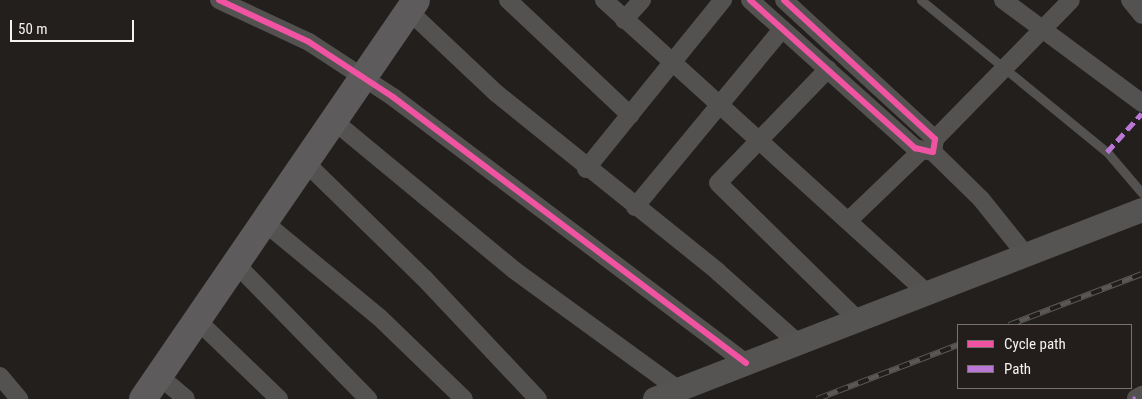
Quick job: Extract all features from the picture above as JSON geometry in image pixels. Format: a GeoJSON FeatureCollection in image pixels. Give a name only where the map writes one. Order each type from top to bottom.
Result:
{"type":"FeatureCollection","features":[{"type":"Feature","properties":{"kind":"main road"},"geometry":{"type":"LineString","coordinates":[[143,399],[413,6]]}},
{"type":"Feature","properties":{"kind":"main road"},"geometry":{"type":"LineString","coordinates":[[655,399],[926,292],[1142,210]]}},
{"type":"Feature","properties":{"kind":"street"},"geometry":{"type":"LineString","coordinates":[[219,0],[309,42],[363,78],[746,363]]}},
{"type":"Feature","properties":{"kind":"street"},"geometry":{"type":"LineString","coordinates":[[508,0],[630,114]]}},
{"type":"Feature","properties":{"kind":"street"},"geometry":{"type":"LineString","coordinates":[[604,0],[671,63],[718,102],[926,292]]}},
{"type":"Feature","properties":{"kind":"street"},"geometry":{"type":"LineString","coordinates":[[624,20],[642,0]]}},
{"type":"Feature","properties":{"kind":"street"},"geometry":{"type":"LineString","coordinates":[[586,169],[723,0]]}},
{"type":"Feature","properties":{"kind":"street"},"geometry":{"type":"LineString","coordinates":[[750,0],[828,69],[930,148]]}},
{"type":"Feature","properties":{"kind":"street"},"geometry":{"type":"LineString","coordinates":[[784,0],[981,200],[1026,255]]}},
{"type":"Feature","properties":{"kind":"street"},"geometry":{"type":"LineString","coordinates":[[1003,0],[1044,28],[1142,103]]}},
{"type":"Feature","properties":{"kind":"street"},"geometry":{"type":"LineString","coordinates":[[848,220],[930,148],[1071,0]]}},
{"type":"Feature","properties":{"kind":"street"},"geometry":{"type":"LineString","coordinates":[[413,6],[496,93],[586,169],[717,270],[798,343]]}},
{"type":"Feature","properties":{"kind":"street"},"geometry":{"type":"LineString","coordinates":[[635,207],[718,102],[782,29]]}},
{"type":"Feature","properties":{"kind":"street"},"geometry":{"type":"LineString","coordinates":[[828,69],[718,183],[858,320]]}},
{"type":"Feature","properties":{"kind":"street"},"geometry":{"type":"LineString","coordinates":[[334,121],[514,270],[680,390]]}},
{"type":"Feature","properties":{"kind":"street"},"geometry":{"type":"LineString","coordinates":[[305,162],[418,271],[538,399]]}},
{"type":"Feature","properties":{"kind":"street"},"geometry":{"type":"LineString","coordinates":[[264,222],[379,316],[464,399]]}},
{"type":"Feature","properties":{"kind":"street"},"geometry":{"type":"LineString","coordinates":[[236,264],[368,399]]}},
{"type":"Feature","properties":{"kind":"street"},"geometry":{"type":"LineString","coordinates":[[197,320],[279,399]]}},
{"type":"Feature","properties":{"kind":"street"},"geometry":{"type":"LineString","coordinates":[[0,376],[19,399]]}},
{"type":"Feature","properties":{"kind":"street"},"geometry":{"type":"LineString","coordinates":[[159,376],[186,399]]}},
{"type":"Feature","properties":{"kind":"lane"},"geometry":{"type":"LineString","coordinates":[[921,0],[1107,152],[1142,193]]}},
{"type":"Feature","properties":{"kind":"railway"},"geometry":{"type":"LineString","coordinates":[[1012,324],[1142,274]]}},
{"type":"Feature","properties":{"kind":"railway"},"geometry":{"type":"LineString","coordinates":[[817,399],[957,345]]}},
{"type":"Feature","properties":{"kind":"marked path"},"geometry":{"type":"LineString","coordinates":[[1107,152],[1142,113]]}},
{"type":"Feature","properties":{"kind":"cycle path"},"geometry":{"type":"LineString","coordinates":[[219,0],[309,42],[393,97],[746,363]]}},
{"type":"Feature","properties":{"kind":"cycle path"},"geometry":{"type":"LineString","coordinates":[[750,0],[915,148],[933,152],[935,139],[784,0]]}}]}
